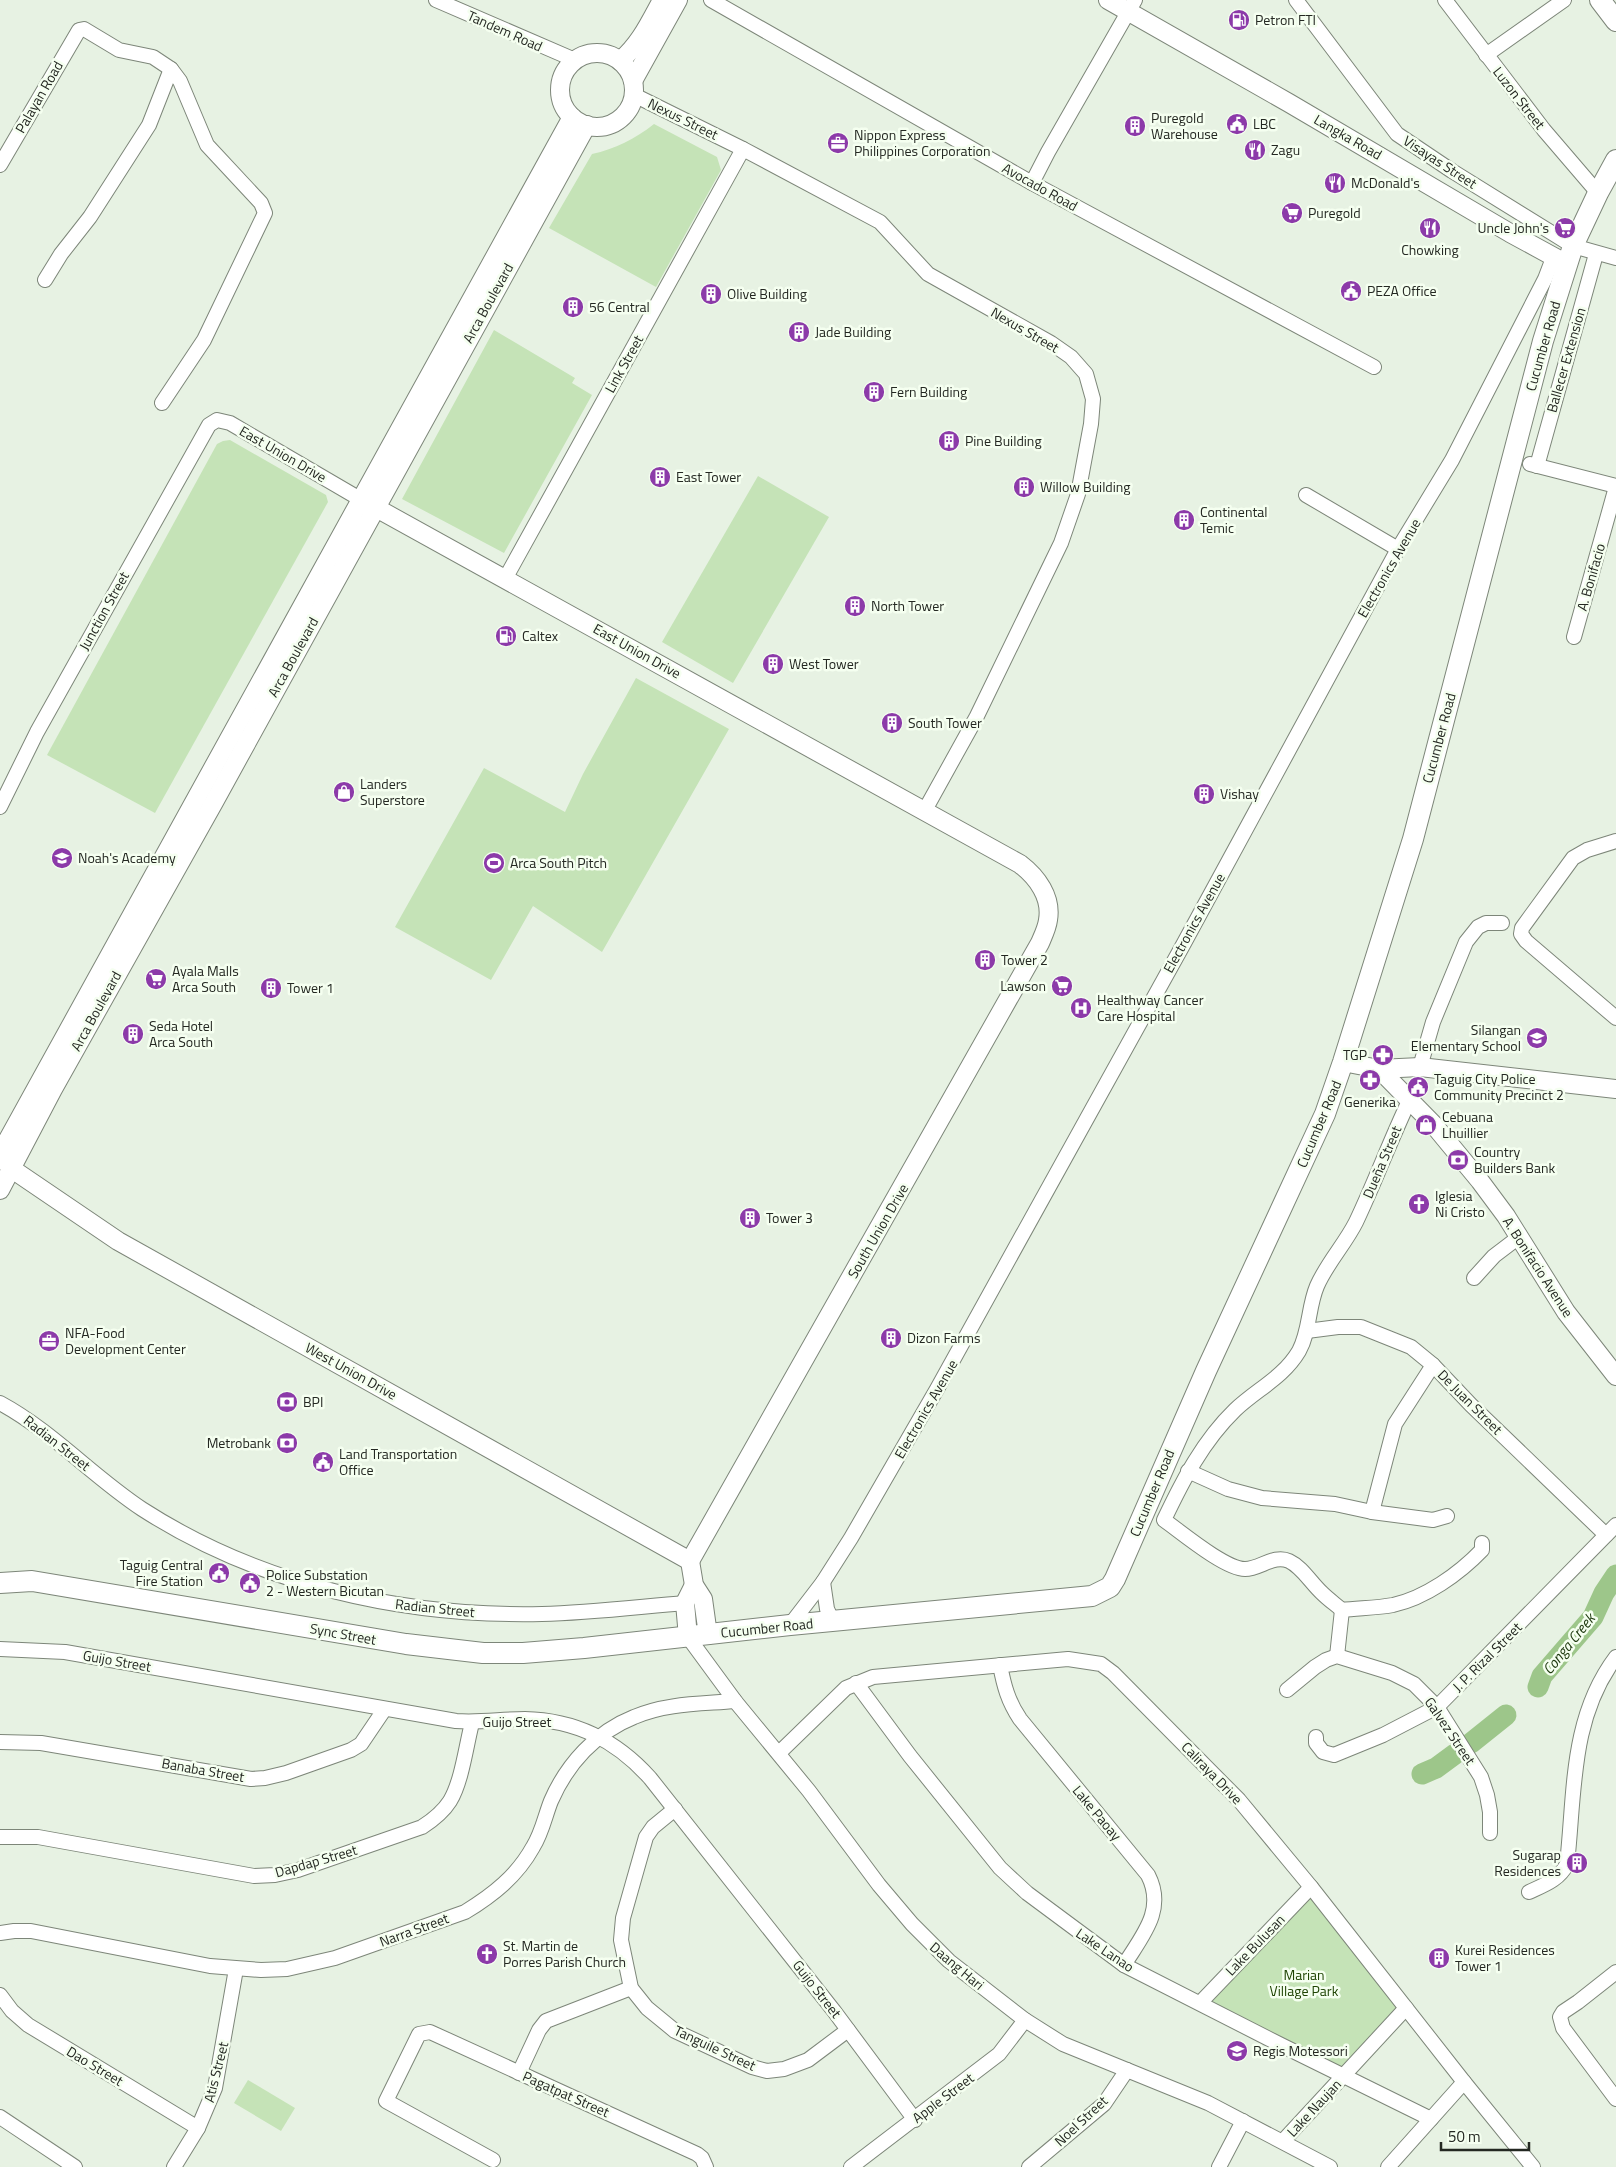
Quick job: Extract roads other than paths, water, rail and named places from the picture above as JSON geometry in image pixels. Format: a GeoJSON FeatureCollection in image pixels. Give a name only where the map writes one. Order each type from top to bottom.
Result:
{"type":"FeatureCollection","features":[{"type":"Feature","properties":{"kind":"main road"},"geometry":{"type":"LineString","coordinates":[[1600,0],[1616,21]]}},
{"type":"Feature","properties":{"kind":"main road","name":"Cucumber Road"},"geometry":{"type":"LineString","coordinates":[[698,1636],[790,1625],[1092,1596],[1110,1587],[1115,1579],[1206,1371],[1325,1114],[1413,839],[1565,256],[1616,160]]}},
{"type":"Feature","properties":{"kind":"main road","name":"Sync Street"},"geometry":{"type":"LineString","coordinates":[[0,1582],[32,1581],[449,1651],[523,1653],[698,1636]]}},
{"type":"Feature","properties":{"kind":"street","name":"Tandem Road"},"geometry":{"type":"LineString","coordinates":[[436,0],[575,60]]}},
{"type":"Feature","properties":{"kind":"street"},"geometry":{"type":"LineString","coordinates":[[620,61],[641,38],[662,0]]}},
{"type":"Feature","properties":{"kind":"street"},"geometry":{"type":"LineString","coordinates":[[633,88],[626,66],[603,53],[593,53],[575,60],[565,71],[560,90],[565,109],[579,121],[596,127],[614,122],[627,111],[633,88],[678,0]]}},
{"type":"Feature","properties":{"kind":"street","name":"Avocado Road"},"geometry":{"type":"LineString","coordinates":[[711,0],[1032,183],[1374,367]]}},
{"type":"Feature","properties":{"kind":"street","name":"Langka Road"},"geometry":{"type":"LineString","coordinates":[[1108,0],[1131,5],[1565,256]]}},
{"type":"Feature","properties":{"kind":"street","name":"Visayas Street"},"geometry":{"type":"LineString","coordinates":[[1296,0],[1397,134],[1452,171],[1565,256],[1596,254],[1616,258]]}},
{"type":"Feature","properties":{"kind":"street","name":"Luzon Street"},"geometry":{"type":"LineString","coordinates":[[1445,0],[1544,130],[1598,193]]}},
{"type":"Feature","properties":{"kind":"street"},"geometry":{"type":"LineString","coordinates":[[1486,55],[1564,0]]}},
{"type":"Feature","properties":{"kind":"street"},"geometry":{"type":"LineString","coordinates":[[1032,183],[1131,5]]}},
{"type":"Feature","properties":{"kind":"street","name":"Palayan Road"},"geometry":{"type":"LineString","coordinates":[[0,165],[79,30],[84,29],[118,50],[153,57],[171,69]]}},
{"type":"Feature","properties":{"kind":"street"},"geometry":{"type":"LineString","coordinates":[[45,280],[61,254],[90,217],[149,125],[171,69]]}},
{"type":"Feature","properties":{"kind":"street"},"geometry":{"type":"LineString","coordinates":[[162,403],[204,340],[265,213],[261,203],[207,145],[180,81],[171,69]]}},
{"type":"Feature","properties":{"kind":"street","name":"Nexus Street"},"geometry":{"type":"LineString","coordinates":[[633,88],[880,222],[933,278],[1051,343],[1071,357],[1086,374],[1093,399],[1091,424],[1078,494],[1061,543],[976,718],[925,810]]}},
{"type":"Feature","properties":{"kind":"street","name":"Arca Boulevard"},"geometry":{"type":"LineString","coordinates":[[0,1155],[367,503],[579,121]]}},
{"type":"Feature","properties":{"kind":"street","name":"Link Street"},"geometry":{"type":"LineString","coordinates":[[505,579],[743,149]]}},
{"type":"Feature","properties":{"kind":"street","name":"Ballecer Extension"},"geometry":{"type":"LineString","coordinates":[[1596,254],[1533,464],[1616,487]]}},
{"type":"Feature","properties":{"kind":"street","name":"Electronics Avenue"},"geometry":{"type":"LineString","coordinates":[[790,1625],[822,1582],[851,1538],[937,1389],[1187,937],[1398,549],[1452,460],[1545,279],[1565,256]]}},
{"type":"Feature","properties":{"kind":"street","name":"East Union Drive"},"geometry":{"type":"LineString","coordinates":[[217,420],[230,423],[367,503],[1020,864],[1034,875],[1046,896]]}},
{"type":"Feature","properties":{"kind":"street","name":"Junction Street"},"geometry":{"type":"LineString","coordinates":[[0,807],[25,754],[204,432],[209,425],[217,420]]}},
{"type":"Feature","properties":{"kind":"street","name":"A. Bonifacio"},"geometry":{"type":"LineString","coordinates":[[1574,637],[1616,487]]}},
{"type":"Feature","properties":{"kind":"street"},"geometry":{"type":"LineString","coordinates":[[1306,495],[1398,549]]}},
{"type":"Feature","properties":{"kind":"street","name":"Arca Boulevard"},"geometry":{"type":"LineString","coordinates":[[0,1190],[53,1088],[214,802],[367,503]]}},
{"type":"Feature","properties":{"kind":"street"},"geometry":{"type":"LineString","coordinates":[[1616,841],[1587,850],[1573,858],[1526,922],[1521,934],[1526,941],[1616,1018]]}},
{"type":"Feature","properties":{"kind":"street","name":"South Union Drive"},"geometry":{"type":"LineString","coordinates":[[690,1561],[1040,943],[1048,920],[1046,896]]}},
{"type":"Feature","properties":{"kind":"street"},"geometry":{"type":"LineString","coordinates":[[1420,1067],[1433,1022],[1466,942],[1478,927],[1486,923],[1502,923]]}},
{"type":"Feature","properties":{"kind":"street"},"geometry":{"type":"LineString","coordinates":[[1343,1062],[1379,1069],[1420,1067],[1616,1089]]}},
{"type":"Feature","properties":{"kind":"street","name":"A. Bonifacio Avenue"},"geometry":{"type":"LineString","coordinates":[[1379,1069],[1443,1135],[1474,1173],[1520,1237],[1566,1312],[1616,1376]]}},
{"type":"Feature","properties":{"kind":"street","name":"Dueña Street"},"geometry":{"type":"LineString","coordinates":[[1342,1610],[1322,1593],[1295,1564],[1288,1560],[1276,1559],[1248,1569],[1238,1568],[1218,1558],[1164,1520],[1188,1471],[1217,1430],[1236,1409],[1281,1374],[1298,1351],[1307,1331],[1316,1289],[1323,1274],[1356,1223],[1372,1189],[1389,1143],[1409,1101]]}},
{"type":"Feature","properties":{"kind":"street","name":"West Union Drive"},"geometry":{"type":"LineString","coordinates":[[0,1155],[12,1169],[118,1241],[690,1561]]}},
{"type":"Feature","properties":{"kind":"street"},"geometry":{"type":"LineString","coordinates":[[1474,1278],[1494,1256],[1520,1237]]}},
{"type":"Feature","properties":{"kind":"street","name":"De Juan Street"},"geometry":{"type":"LineString","coordinates":[[1307,1331],[1351,1326],[1371,1329],[1411,1347],[1433,1365],[1471,1405],[1611,1530]]}},
{"type":"Feature","properties":{"kind":"street"},"geometry":{"type":"LineString","coordinates":[[1372,1512],[1395,1424],[1433,1365]]}},
{"type":"Feature","properties":{"kind":"street","name":"Radian Street"},"geometry":{"type":"LineString","coordinates":[[0,1403],[42,1429],[116,1489],[166,1523],[228,1556],[310,1585],[371,1600],[406,1606],[476,1612],[542,1614],[685,1603]]}},
{"type":"Feature","properties":{"kind":"street"},"geometry":{"type":"LineString","coordinates":[[1188,1471],[1228,1489],[1262,1498],[1335,1504],[1372,1512],[1433,1520],[1446,1516]]}},
{"type":"Feature","properties":{"kind":"street","name":"J. P. Rizal Street"},"geometry":{"type":"LineString","coordinates":[[1316,1737],[1316,1744],[1323,1752],[1328,1755],[1334,1755],[1383,1735],[1437,1707],[1611,1530]]}},
{"type":"Feature","properties":{"kind":"street"},"geometry":{"type":"LineString","coordinates":[[1287,1690],[1315,1667],[1326,1660],[1338,1656],[1342,1610],[1391,1605],[1417,1597],[1462,1568],[1482,1550],[1482,1544]]}},
{"type":"Feature","properties":{"kind":"street"},"geometry":{"type":"LineString","coordinates":[[690,1561],[694,1585],[703,1599],[698,1636]]}},
{"type":"Feature","properties":{"kind":"street"},"geometry":{"type":"LineString","coordinates":[[822,1582],[826,1610],[834,1622]]}},
{"type":"Feature","properties":{"kind":"street"},"geometry":{"type":"LineString","coordinates":[[694,1585],[685,1603],[698,1636]]}},
{"type":"Feature","properties":{"kind":"street","name":"Daang Hari"},"geometry":{"type":"LineString","coordinates":[[698,1636],[699,1649],[735,1701],[779,1753],[879,1885],[918,1930],[949,1961],[1026,2020],[1063,2044],[1208,2103],[1330,2167]]}},
{"type":"Feature","properties":{"kind":"street","name":"Guijo Street"},"geometry":{"type":"LineString","coordinates":[[0,1649],[65,1652],[283,1690],[384,1710],[472,1723],[527,1719],[560,1722],[576,1726],[599,1737],[630,1758],[675,1810],[848,2030],[915,2120]]}},
{"type":"Feature","properties":{"kind":"street","name":"Galvez Street"},"geometry":{"type":"LineString","coordinates":[[1338,1656],[1403,1678],[1437,1707],[1485,1786],[1490,1812],[1490,1834]]}},
{"type":"Feature","properties":{"kind":"street"},"geometry":{"type":"LineString","coordinates":[[1529,1892],[1557,1878],[1567,1864],[1571,1804],[1580,1743],[1588,1708],[1595,1690],[1616,1657]]}},
{"type":"Feature","properties":{"kind":"street","name":"Caliraya Drive"},"geometry":{"type":"LineString","coordinates":[[779,1753],[846,1688],[873,1677],[1068,1659],[1101,1664],[1125,1683],[1238,1800],[1311,1887],[1533,2167]]}},
{"type":"Feature","properties":{"kind":"street","name":"Lake Paoay"},"geometry":{"type":"LineString","coordinates":[[1000,1665],[1004,1690],[1010,1704],[1020,1719],[1148,1875],[1154,1886],[1152,1920],[1124,1965]]}},
{"type":"Feature","properties":{"kind":"street","name":"Lake Lanao"},"geometry":{"type":"LineString","coordinates":[[856,1683],[910,1756],[1000,1868],[1027,1894],[1124,1965],[1281,2046],[1431,2119]]}},
{"type":"Feature","properties":{"kind":"street","name":"Narra Street"},"geometry":{"type":"LineString","coordinates":[[0,1933],[14,1930],[31,1932],[236,1970],[287,1969],[335,1958],[465,1912],[484,1901],[510,1879],[533,1848],[561,1780],[584,1751],[615,1726],[635,1716],[660,1708],[735,1701]]}},
{"type":"Feature","properties":{"kind":"street","name":"Banaba Street"},"geometry":{"type":"LineString","coordinates":[[0,1742],[41,1743],[233,1776],[265,1778],[351,1750],[361,1744],[384,1710]]}},
{"type":"Feature","properties":{"kind":"street","name":"Dapdap Street"},"geometry":{"type":"LineString","coordinates":[[0,1837],[38,1837],[254,1876],[276,1875],[298,1870],[422,1827],[433,1820],[450,1800],[456,1788],[472,1723]]}},
{"type":"Feature","properties":{"kind":"street","name":"Tanguile Street"},"geometry":{"type":"LineString","coordinates":[[675,1810],[653,1827],[646,1837],[623,1918],[622,1951],[632,1988],[647,2008],[676,2031],[752,2067],[767,2071],[784,2070],[808,2060],[848,2030]]}},
{"type":"Feature","properties":{"kind":"street","name":"Lake Bulusan"},"geometry":{"type":"LineString","coordinates":[[1200,2003],[1311,1887]]}},
{"type":"Feature","properties":{"kind":"street","name":"Atis Street"},"geometry":{"type":"LineString","coordinates":[[174,2167],[208,2108],[219,2072],[236,1970]]}},
{"type":"Feature","properties":{"kind":"street"},"geometry":{"type":"LineString","coordinates":[[1616,1972],[1563,2012],[1560,2017],[1563,2028],[1616,2099]]}},
{"type":"Feature","properties":{"kind":"street"},"geometry":{"type":"LineString","coordinates":[[519,2073],[539,2030],[546,2021],[632,1988]]}},
{"type":"Feature","properties":{"kind":"street","name":"Dao Street"},"geometry":{"type":"LineString","coordinates":[[0,1995],[12,2011],[28,2025],[198,2128]]}},
{"type":"Feature","properties":{"kind":"street","name":"Lake Naujan"},"geometry":{"type":"LineString","coordinates":[[1283,2141],[1406,2008]]}},
{"type":"Feature","properties":{"kind":"street","name":"Apple Street"},"geometry":{"type":"LineString","coordinates":[[851,2167],[999,2054],[1026,2020]]}},
{"type":"Feature","properties":{"kind":"street","name":"Pagatpat Street"},"geometry":{"type":"LineString","coordinates":[[493,2160],[388,2103],[386,2100],[419,2034],[430,2032],[697,2154],[702,2158],[706,2167]]}},
{"type":"Feature","properties":{"kind":"street","name":"Noel Street"},"geometry":{"type":"LineString","coordinates":[[1029,2167],[1104,2104],[1127,2070]]}},
{"type":"Feature","properties":{"kind":"street"},"geometry":{"type":"LineString","coordinates":[[1388,2167],[1464,2082]]}},
{"type":"Feature","properties":{"kind":"street"},"geometry":{"type":"LineString","coordinates":[[0,2117],[59,2163],[75,2167]]}},
{"type":"Feature","properties":{"kind":"street"},"geometry":{"type":"LineString","coordinates":[[1219,2167],[1243,2121]]}},
{"type":"Feature","properties":{"kind":"waterway","name":"Conga Creek"},"geometry":{"type":"LineString","coordinates":[[1538,1687],[1542,1676],[1593,1617],[1604,1593],[1616,1575]]}},
{"type":"Feature","properties":{"kind":"waterway","name":"Conga Creek"},"geometry":{"type":"LineString","coordinates":[[1471,1743],[1506,1715]]}},
{"type":"Feature","properties":{"kind":"waterway","name":"Conga Creek"},"geometry":{"type":"LineString","coordinates":[[1422,1774],[1436,1768],[1455,1754]]}},
{"type":"Feature","properties":{"kind":"place","name":"Petron FTI"},"geometry":{"type":"Point","coordinates":[1239,20]}},
{"type":"Feature","properties":{"kind":"place","name":"LBC"},"geometry":{"type":"Point","coordinates":[1237,124]}},
{"type":"Feature","properties":{"kind":"place","name":"Puregold Warehouse"},"geometry":{"type":"Point","coordinates":[1135,126]}},
{"type":"Feature","properties":{"kind":"place","name":"Nippon Express Philippines Corporation"},"geometry":{"type":"Point","coordinates":[838,143]}},
{"type":"Feature","properties":{"kind":"place","name":"Zagu"},"geometry":{"type":"Point","coordinates":[1255,150]}},
{"type":"Feature","properties":{"kind":"place","name":"McDonald's"},"geometry":{"type":"Point","coordinates":[1335,183]}},
{"type":"Feature","properties":{"kind":"place","name":"Puregold"},"geometry":{"type":"Point","coordinates":[1292,213]}},
{"type":"Feature","properties":{"kind":"place","name":"Chowking"},"geometry":{"type":"Point","coordinates":[1430,228]}},
{"type":"Feature","properties":{"kind":"place","name":"Uncle John's"},"geometry":{"type":"Point","coordinates":[1565,228]}},
{"type":"Feature","properties":{"kind":"place","name":"PEZA Office"},"geometry":{"type":"Point","coordinates":[1351,291]}},
{"type":"Feature","properties":{"kind":"place","name":"Olive Building"},"geometry":{"type":"Point","coordinates":[711,294]}},
{"type":"Feature","properties":{"kind":"place","name":"56 Central"},"geometry":{"type":"Point","coordinates":[573,307]}},
{"type":"Feature","properties":{"kind":"place","name":"Jade Building"},"geometry":{"type":"Point","coordinates":[799,332]}},
{"type":"Feature","properties":{"kind":"place","name":"Fern Building"},"geometry":{"type":"Point","coordinates":[874,392]}},
{"type":"Feature","properties":{"kind":"place","name":"Pine Building"},"geometry":{"type":"Point","coordinates":[949,441]}},
{"type":"Feature","properties":{"kind":"place","name":"East Tower"},"geometry":{"type":"Point","coordinates":[660,477]}},
{"type":"Feature","properties":{"kind":"place","name":"Willow Building"},"geometry":{"type":"Point","coordinates":[1024,487]}},
{"type":"Feature","properties":{"kind":"place","name":"Continental Temic"},"geometry":{"type":"Point","coordinates":[1184,520]}},
{"type":"Feature","properties":{"kind":"place","name":"North Tower"},"geometry":{"type":"Point","coordinates":[855,606]}},
{"type":"Feature","properties":{"kind":"place","name":"Caltex"},"geometry":{"type":"Point","coordinates":[506,636]}},
{"type":"Feature","properties":{"kind":"place","name":"West Tower"},"geometry":{"type":"Point","coordinates":[773,664]}},
{"type":"Feature","properties":{"kind":"place","name":"South Tower"},"geometry":{"type":"Point","coordinates":[892,723]}},
{"type":"Feature","properties":{"kind":"place","name":"Landers Superstore"},"geometry":{"type":"Point","coordinates":[344,792]}},
{"type":"Feature","properties":{"kind":"place","name":"Vishay"},"geometry":{"type":"Point","coordinates":[1204,794]}},
{"type":"Feature","properties":{"kind":"place","name":"Noah's Academy"},"geometry":{"type":"Point","coordinates":[62,858]}},
{"type":"Feature","properties":{"kind":"place","name":"Arca South Pitch"},"geometry":{"type":"Point","coordinates":[494,863]}},
{"type":"Feature","properties":{"kind":"place","name":"Tower 2"},"geometry":{"type":"Point","coordinates":[985,960]}},
{"type":"Feature","properties":{"kind":"place","name":"Ayala Malls Arca South"},"geometry":{"type":"Point","coordinates":[156,979]}},
{"type":"Feature","properties":{"kind":"place","name":"Lawson"},"geometry":{"type":"Point","coordinates":[1062,986]}},
{"type":"Feature","properties":{"kind":"place","name":"Tower 1"},"geometry":{"type":"Point","coordinates":[271,988]}},
{"type":"Feature","properties":{"kind":"place","name":"Healthway Cancer Care Hospital"},"geometry":{"type":"Point","coordinates":[1081,1008]}},
{"type":"Feature","properties":{"kind":"place","name":"Seda Hotel Arca South"},"geometry":{"type":"Point","coordinates":[133,1034]}},
{"type":"Feature","properties":{"kind":"place","name":"Silangan Elementary School"},"geometry":{"type":"Point","coordinates":[1537,1038]}},
{"type":"Feature","properties":{"kind":"place","name":"TGP"},"geometry":{"type":"Point","coordinates":[1383,1055]}},
{"type":"Feature","properties":{"kind":"place","name":"Generika"},"geometry":{"type":"Point","coordinates":[1370,1080]}},
{"type":"Feature","properties":{"kind":"place","name":"Taguig City Police Community Precinct 2"},"geometry":{"type":"Point","coordinates":[1418,1087]}},
{"type":"Feature","properties":{"kind":"place","name":"Cebuana Lhuillier"},"geometry":{"type":"Point","coordinates":[1426,1125]}},
{"type":"Feature","properties":{"kind":"place","name":"Country Builders Bank"},"geometry":{"type":"Point","coordinates":[1458,1160]}},
{"type":"Feature","properties":{"kind":"place","name":"Iglesia Ni Cristo"},"geometry":{"type":"Point","coordinates":[1419,1204]}},
{"type":"Feature","properties":{"kind":"place","name":"Tower 3"},"geometry":{"type":"Point","coordinates":[750,1218]}},
{"type":"Feature","properties":{"kind":"place","name":"Dizon Farms"},"geometry":{"type":"Point","coordinates":[891,1338]}},
{"type":"Feature","properties":{"kind":"place","name":"NFA-Food Development Center"},"geometry":{"type":"Point","coordinates":[49,1341]}},
{"type":"Feature","properties":{"kind":"place","name":"BPI"},"geometry":{"type":"Point","coordinates":[287,1402]}},
{"type":"Feature","properties":{"kind":"place","name":"Metrobank"},"geometry":{"type":"Point","coordinates":[287,1443]}},
{"type":"Feature","properties":{"kind":"place","name":"Land Transportation Office"},"geometry":{"type":"Point","coordinates":[323,1462]}},
{"type":"Feature","properties":{"kind":"place","name":"Taguig Central Fire Station"},"geometry":{"type":"Point","coordinates":[219,1573]}},
{"type":"Feature","properties":{"kind":"place","name":"Police Substation 2 - Western Bicutan"},"geometry":{"type":"Point","coordinates":[250,1583]}},
{"type":"Feature","properties":{"kind":"place","name":"Sugarap Residences"},"geometry":{"type":"Point","coordinates":[1577,1863]}},
{"type":"Feature","properties":{"kind":"place","name":"St. Martin de Porres Parish Church"},"geometry":{"type":"Point","coordinates":[487,1954]}},
{"type":"Feature","properties":{"kind":"place","name":"Kurei Residences Tower 1"},"geometry":{"type":"Point","coordinates":[1439,1958]}},
{"type":"Feature","properties":{"kind":"place","name":"Regis Motessori"},"geometry":{"type":"Point","coordinates":[1237,2051]}},
{"type":"Feature","properties":{"kind":"park label","name":"Marian Village Park"},"geometry":{"type":"Point","coordinates":[1304,1984]}}]}
